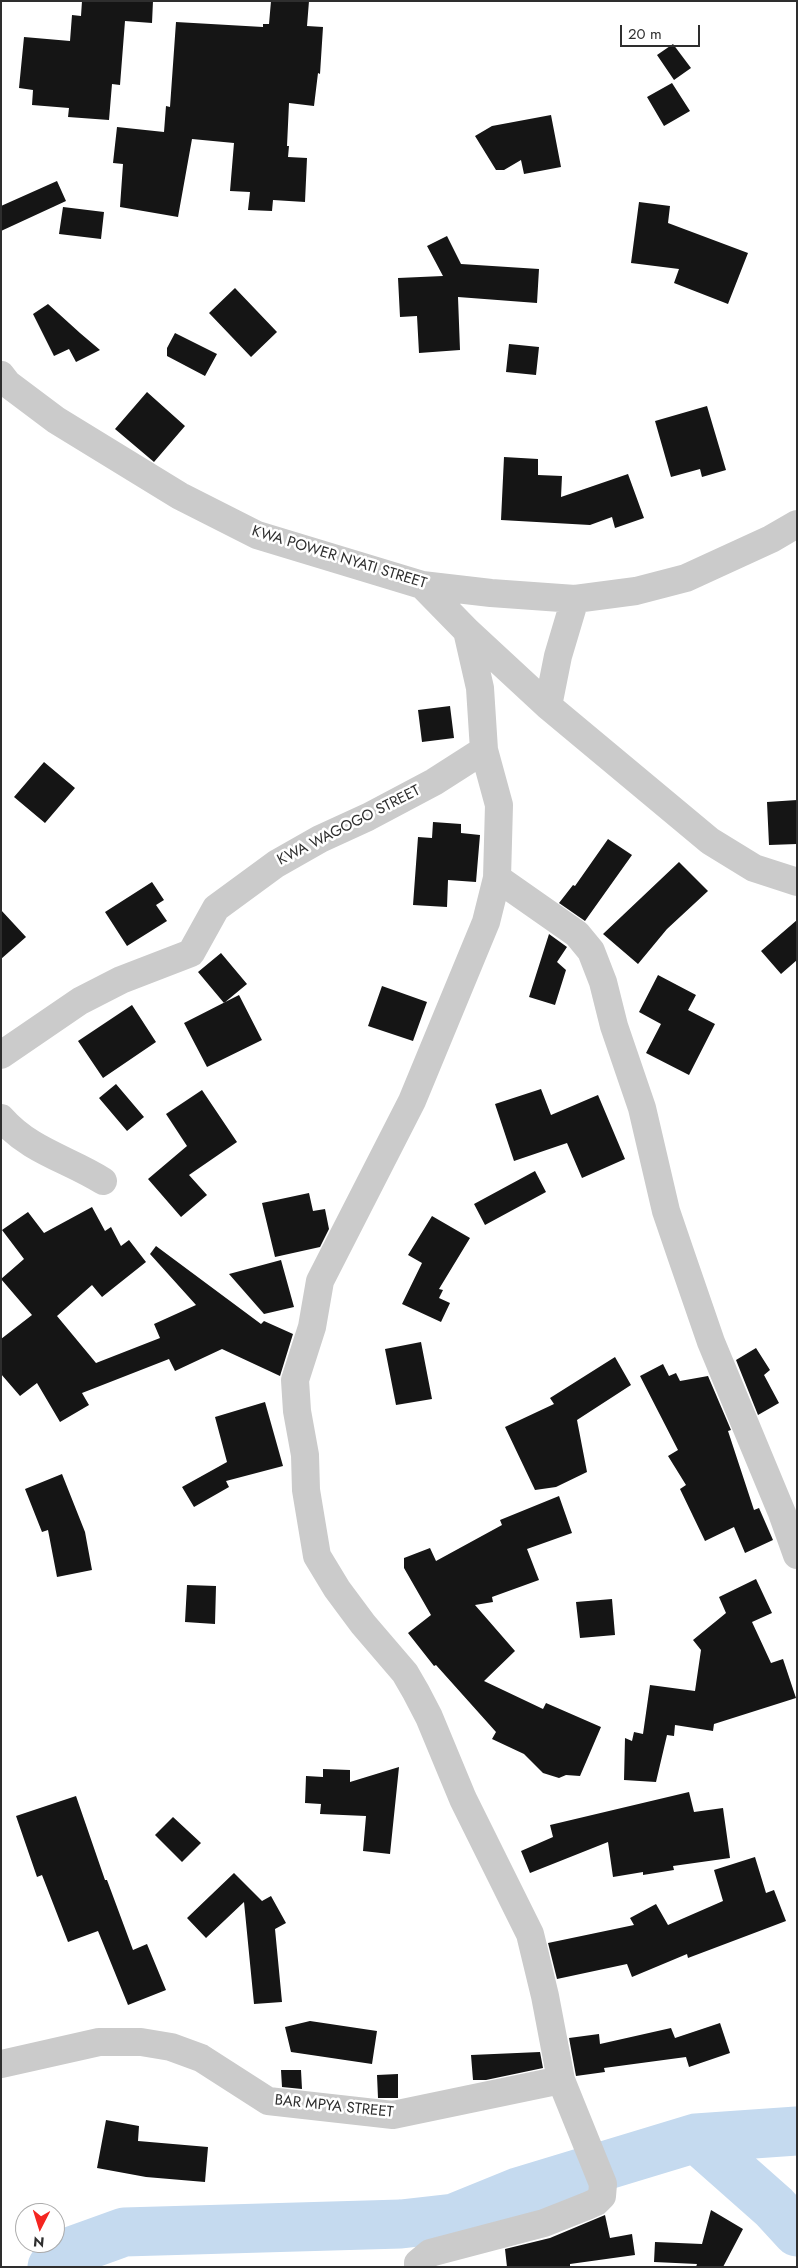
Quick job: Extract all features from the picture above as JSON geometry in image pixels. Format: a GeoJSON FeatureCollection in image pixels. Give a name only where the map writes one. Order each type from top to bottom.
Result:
{"type":"FeatureCollection","features":[{"type":"Feature","properties":{"kind":"street","name":"KWA POWER NYATI STREET"},"geometry":{"type":"LineString","coordinates":[[4,385],[64,426],[180,496],[257,535],[422,585],[490,593],[575,599],[636,591],[686,578],[771,539],[797,524]]}},
{"type":"Feature","properties":{"kind":"street"},"geometry":{"type":"LineString","coordinates":[[422,585],[467,631],[548,706],[710,841],[754,868],[797,882]]}},
{"type":"Feature","properties":{"kind":"street"},"geometry":{"type":"LineString","coordinates":[[548,706],[558,656],[575,599]]}},
{"type":"Feature","properties":{"kind":"street"},"geometry":{"type":"LineString","coordinates":[[418,2267],[418,2263],[430,2253],[544,2223],[588,2206],[602,2196],[603,2184],[561,2080],[545,1996],[530,1934],[463,1800],[429,1717],[416,1692],[405,1673],[363,1624],[337,1589],[316,1556],[306,1490],[305,1455],[297,1411],[295,1380],[312,1326],[320,1281],[412,1101],[486,922],[497,878],[499,804],[484,750],[480,688],[467,631]]}},
{"type":"Feature","properties":{"kind":"street","name":"KWA WAGOGO STREET"},"geometry":{"type":"LineString","coordinates":[[1,1055],[80,1001],[121,980],[191,953],[216,908],[276,864],[320,839],[368,817],[434,782],[484,750]]}},
{"type":"Feature","properties":{"kind":"street"},"geometry":{"type":"LineString","coordinates":[[497,878],[577,934],[591,951],[603,982],[614,1026],[642,1108],[666,1211],[680,1255],[711,1342],[782,1513],[797,1555]]}},
{"type":"Feature","properties":{"kind":"street"},"geometry":{"type":"LineString","coordinates":[[1,1118],[10,1129],[27,1141],[56,1158],[103,1180]]}},
{"type":"Feature","properties":{"kind":"street","name":"BAR MPYA STREET"},"geometry":{"type":"LineString","coordinates":[[1,2064],[99,2042],[141,2042],[171,2047],[201,2058],[268,2100],[393,2115],[561,2080]]}},
{"type":"Feature","properties":{"kind":"building"},"geometry":{"type":"Polygon","coordinates":[[[82,1],[153,1],[152,23],[125,21],[120,85],[112,84],[109,120],[68,117],[69,108],[32,105],[33,90],[19,88],[24,37],[70,41],[72,15],[81,16],[82,1]]]}},
{"type":"Feature","properties":{"kind":"building"},"geometry":{"type":"Polygon","coordinates":[[[271,1],[309,1],[307,26],[323,27],[320,74],[318,73],[314,106],[289,103],[288,157],[307,158],[305,202],[273,200],[272,211],[248,210],[250,192],[230,191],[234,143],[192,139],[178,217],[120,207],[123,164],[113,163],[117,127],[164,132],[166,106],[170,107],[176,22],[263,27],[263,24],[269,24],[271,1]]]}},
{"type":"Feature","properties":{"kind":"building"},"geometry":{"type":"Polygon","coordinates":[[[673,44],[691,68],[674,80],[657,55],[673,44]]]}},
{"type":"Feature","properties":{"kind":"building"},"geometry":{"type":"Polygon","coordinates":[[[672,83],[690,111],[664,126],[647,97],[672,83]]]}},
{"type":"Feature","properties":{"kind":"building"},"geometry":{"type":"Polygon","coordinates":[[[551,115],[561,167],[524,174],[521,160],[504,170],[496,170],[475,136],[492,126],[551,115]]]}},
{"type":"Feature","properties":{"kind":"building"},"geometry":{"type":"Polygon","coordinates":[[[57,181],[66,201],[1,231],[1,206],[57,181]]]}},
{"type":"Feature","properties":{"kind":"building"},"geometry":{"type":"Polygon","coordinates":[[[639,202],[670,206],[668,223],[748,253],[728,304],[674,283],[679,269],[631,263],[639,202]]]}},
{"type":"Feature","properties":{"kind":"building"},"geometry":{"type":"Polygon","coordinates":[[[63,207],[104,212],[101,239],[59,234],[63,207]]]}},
{"type":"Feature","properties":{"kind":"building"},"geometry":{"type":"Polygon","coordinates":[[[447,236],[461,264],[539,269],[537,303],[458,297],[460,350],[419,353],[417,316],[400,317],[398,278],[443,276],[427,246],[447,236]]]}},
{"type":"Feature","properties":{"kind":"building"},"geometry":{"type":"Polygon","coordinates":[[[235,288],[277,332],[251,357],[209,313],[235,288]]]}},
{"type":"Feature","properties":{"kind":"building"},"geometry":{"type":"Polygon","coordinates":[[[48,304],[100,350],[76,362],[69,349],[54,356],[33,314],[48,304]]]}},
{"type":"Feature","properties":{"kind":"building"},"geometry":{"type":"Polygon","coordinates":[[[175,333],[217,354],[205,376],[167,356],[167,348],[175,333]]]}},
{"type":"Feature","properties":{"kind":"building"},"geometry":{"type":"Polygon","coordinates":[[[509,344],[539,347],[536,375],[506,372],[509,344]]]}},
{"type":"Feature","properties":{"kind":"building"},"geometry":{"type":"Polygon","coordinates":[[[147,392],[185,426],[154,462],[115,429],[147,392]]]}},
{"type":"Feature","properties":{"kind":"building"},"geometry":{"type":"Polygon","coordinates":[[[707,406],[726,470],[702,477],[700,469],[671,477],[655,421],[707,406]]]}},
{"type":"Feature","properties":{"kind":"building"},"geometry":{"type":"Polygon","coordinates":[[[504,457],[538,459],[538,475],[562,476],[561,497],[628,474],[644,518],[615,528],[612,517],[590,525],[501,520],[504,457]]]}},
{"type":"Feature","properties":{"kind":"building"},"geometry":{"type":"Polygon","coordinates":[[[450,706],[454,738],[422,742],[418,710],[450,706]]]}},
{"type":"Feature","properties":{"kind":"building"},"geometry":{"type":"Polygon","coordinates":[[[44,762],[75,788],[45,823],[14,797],[44,762]]]}},
{"type":"Feature","properties":{"kind":"building"},"geometry":{"type":"Polygon","coordinates":[[[797,800],[797,844],[769,845],[767,802],[797,800]]]}},
{"type":"Feature","properties":{"kind":"building"},"geometry":{"type":"Polygon","coordinates":[[[433,822],[461,824],[461,833],[480,835],[476,882],[448,880],[447,907],[413,905],[418,837],[432,838],[433,822]]]}},
{"type":"Feature","properties":{"kind":"building"},"geometry":{"type":"Polygon","coordinates":[[[608,839],[632,855],[585,921],[559,903],[573,885],[575,886],[608,839]]]}},
{"type":"Feature","properties":{"kind":"building"},"geometry":{"type":"Polygon","coordinates":[[[679,862],[708,891],[667,929],[638,964],[603,934],[679,862]]]}},
{"type":"Feature","properties":{"kind":"building"},"geometry":{"type":"Polygon","coordinates":[[[152,882],[164,900],[156,905],[167,921],[127,946],[105,912],[152,882]]]}},
{"type":"Feature","properties":{"kind":"building"},"geometry":{"type":"Polygon","coordinates":[[[1,910],[26,937],[1,959],[1,910]]]}},
{"type":"Feature","properties":{"kind":"building"},"geometry":{"type":"Polygon","coordinates":[[[797,920],[797,960],[781,974],[761,951],[797,920]]]}},
{"type":"Feature","properties":{"kind":"building"},"geometry":{"type":"Polygon","coordinates":[[[549,934],[567,947],[557,962],[566,970],[555,1005],[529,997],[549,934]]]}},
{"type":"Feature","properties":{"kind":"building"},"geometry":{"type":"Polygon","coordinates":[[[221,953],[247,984],[224,1003],[198,972],[221,953]]]}},
{"type":"Feature","properties":{"kind":"building"},"geometry":{"type":"Polygon","coordinates":[[[658,975],[696,995],[688,1010],[715,1024],[689,1075],[646,1053],[661,1024],[639,1012],[658,975]]]}},
{"type":"Feature","properties":{"kind":"building"},"geometry":{"type":"Polygon","coordinates":[[[382,986],[427,1002],[413,1041],[368,1026],[382,986]]]}},
{"type":"Feature","properties":{"kind":"building"},"geometry":{"type":"Polygon","coordinates":[[[239,995],[262,1040],[207,1067],[184,1023],[239,995]]]}},
{"type":"Feature","properties":{"kind":"building"},"geometry":{"type":"Polygon","coordinates":[[[132,1005],[156,1042],[103,1078],[78,1041],[132,1005]]]}},
{"type":"Feature","properties":{"kind":"building"},"geometry":{"type":"Polygon","coordinates":[[[116,1084],[144,1117],[127,1131],[99,1098],[116,1084]]]}},
{"type":"Feature","properties":{"kind":"building"},"geometry":{"type":"Polygon","coordinates":[[[541,1089],[551,1115],[598,1095],[625,1159],[582,1178],[567,1143],[514,1161],[495,1104],[541,1089]]]}},
{"type":"Feature","properties":{"kind":"building"},"geometry":{"type":"Polygon","coordinates":[[[202,1090],[237,1142],[189,1175],[207,1195],[181,1217],[148,1179],[187,1146],[166,1114],[202,1090]]]}},
{"type":"Feature","properties":{"kind":"building"},"geometry":{"type":"Polygon","coordinates":[[[535,1171],[546,1192],[485,1225],[474,1204],[535,1171]]]}},
{"type":"Feature","properties":{"kind":"building"},"geometry":{"type":"Polygon","coordinates":[[[309,1193],[313,1211],[325,1209],[329,1229],[320,1247],[275,1257],[262,1203],[309,1193]]]}},
{"type":"Feature","properties":{"kind":"building"},"geometry":{"type":"Polygon","coordinates":[[[92,1207],[105,1231],[111,1227],[121,1246],[129,1240],[146,1262],[102,1297],[92,1285],[57,1316],[96,1363],[160,1338],[154,1324],[196,1305],[150,1254],[156,1246],[261,1324],[264,1321],[293,1334],[280,1376],[222,1349],[175,1371],[169,1359],[82,1393],[89,1405],[60,1422],[37,1383],[20,1396],[1,1374],[1,1339],[32,1315],[1,1279],[24,1259],[2,1230],[28,1212],[44,1233],[92,1207]]]}},
{"type":"Feature","properties":{"kind":"building"},"geometry":{"type":"Polygon","coordinates":[[[432,1216],[470,1238],[439,1289],[443,1290],[439,1298],[450,1303],[441,1322],[402,1304],[422,1263],[408,1255],[432,1216]]]}},
{"type":"Feature","properties":{"kind":"building"},"geometry":{"type":"Polygon","coordinates":[[[281,1260],[294,1307],[264,1314],[229,1274],[281,1260]]]}},
{"type":"Feature","properties":{"kind":"building"},"geometry":{"type":"Polygon","coordinates":[[[421,1342],[432,1399],[396,1405],[385,1349],[421,1342]]]}},
{"type":"Feature","properties":{"kind":"building"},"geometry":{"type":"Polygon","coordinates":[[[756,1348],[770,1370],[764,1375],[779,1403],[758,1415],[736,1360],[756,1348]]]}},
{"type":"Feature","properties":{"kind":"building"},"geometry":{"type":"Polygon","coordinates":[[[615,1357],[631,1385],[577,1420],[587,1472],[556,1487],[535,1490],[505,1427],[554,1404],[550,1398],[615,1357]]]}},
{"type":"Feature","properties":{"kind":"building"},"geometry":{"type":"Polygon","coordinates":[[[663,1364],[669,1376],[676,1373],[680,1381],[708,1376],[731,1430],[728,1431],[754,1510],[759,1508],[773,1540],[745,1553],[734,1527],[705,1541],[680,1489],[686,1485],[668,1456],[678,1450],[640,1376],[663,1364]]]}},
{"type":"Feature","properties":{"kind":"building"},"geometry":{"type":"Polygon","coordinates":[[[265,1402],[283,1466],[226,1481],[229,1487],[194,1507],[182,1487],[227,1462],[215,1417],[265,1402]]]}},
{"type":"Feature","properties":{"kind":"building"},"geometry":{"type":"Polygon","coordinates":[[[62,1474],[85,1532],[92,1570],[57,1577],[48,1530],[42,1532],[25,1489],[62,1474]]]}},
{"type":"Feature","properties":{"kind":"building"},"geometry":{"type":"Polygon","coordinates":[[[559,1496],[572,1533],[527,1549],[539,1580],[492,1597],[493,1602],[475,1605],[515,1651],[484,1681],[543,1709],[546,1703],[601,1727],[580,1776],[566,1775],[559,1778],[543,1773],[524,1754],[492,1739],[496,1732],[436,1665],[434,1666],[408,1633],[431,1615],[404,1568],[404,1558],[430,1548],[436,1561],[502,1525],[500,1520],[559,1496]]]}},
{"type":"Feature","properties":{"kind":"building"},"geometry":{"type":"Polygon","coordinates":[[[756,1579],[772,1613],[752,1622],[771,1663],[783,1659],[796,1698],[714,1724],[713,1731],[675,1725],[674,1736],[667,1735],[656,1782],[624,1780],[625,1738],[632,1741],[634,1732],[643,1734],[650,1685],[695,1691],[701,1650],[693,1640],[726,1613],[719,1597],[756,1579]]]}},
{"type":"Feature","properties":{"kind":"building"},"geometry":{"type":"Polygon","coordinates":[[[187,1585],[216,1586],[215,1624],[185,1622],[187,1585]]]}},
{"type":"Feature","properties":{"kind":"building"},"geometry":{"type":"Polygon","coordinates":[[[612,1599],[615,1635],[580,1638],[576,1602],[612,1599]]]}},
{"type":"Feature","properties":{"kind":"building"},"geometry":{"type":"Polygon","coordinates":[[[399,1767],[390,1854],[363,1851],[366,1816],[320,1814],[321,1804],[305,1803],[306,1776],[323,1777],[323,1769],[350,1770],[350,1782],[399,1767]]]}},
{"type":"Feature","properties":{"kind":"building"},"geometry":{"type":"Polygon","coordinates":[[[689,1792],[694,1812],[723,1808],[730,1858],[673,1866],[674,1870],[643,1875],[643,1872],[613,1877],[608,1842],[530,1873],[521,1851],[553,1837],[550,1825],[689,1792]]]}},
{"type":"Feature","properties":{"kind":"building"},"geometry":{"type":"Polygon","coordinates":[[[76,1796],[105,1880],[107,1880],[133,1950],[147,1944],[166,1990],[128,2005],[98,1931],[68,1942],[42,1875],[37,1877],[16,1816],[76,1796]]]}},
{"type":"Feature","properties":{"kind":"building"},"geometry":{"type":"Polygon","coordinates":[[[173,1817],[201,1843],[182,1862],[155,1835],[173,1817]]]}},
{"type":"Feature","properties":{"kind":"building"},"geometry":{"type":"Polygon","coordinates":[[[755,1857],[766,1893],[774,1890],[786,1921],[688,1958],[687,1954],[632,1977],[627,1964],[557,1979],[548,1943],[634,1925],[630,1918],[656,1904],[668,1925],[723,1901],[714,1870],[755,1857]]]}},
{"type":"Feature","properties":{"kind":"building"},"geometry":{"type":"Polygon","coordinates":[[[234,1873],[262,1901],[271,1896],[286,1923],[275,1929],[282,2002],[254,2004],[244,1902],[206,1938],[187,1918],[234,1873]]]}},
{"type":"Feature","properties":{"kind":"building"},"geometry":{"type":"Polygon","coordinates":[[[310,2021],[377,2031],[372,2064],[291,2052],[285,2027],[310,2021]]]}},
{"type":"Feature","properties":{"kind":"building"},"geometry":{"type":"Polygon","coordinates":[[[720,2023],[730,2053],[689,2067],[686,2057],[604,2068],[605,2072],[576,2076],[569,2038],[599,2034],[600,2044],[671,2028],[675,2038],[720,2023]]]}},
{"type":"Feature","properties":{"kind":"building"},"geometry":{"type":"Polygon","coordinates":[[[540,2052],[543,2068],[486,2080],[473,2080],[471,2055],[540,2052]]]}},
{"type":"Feature","properties":{"kind":"building"},"geometry":{"type":"Polygon","coordinates":[[[281,2070],[301,2070],[302,2089],[282,2087],[281,2070]]]}},
{"type":"Feature","properties":{"kind":"building"},"geometry":{"type":"Polygon","coordinates":[[[398,2074],[398,2098],[378,2098],[377,2075],[398,2074]]]}},
{"type":"Feature","properties":{"kind":"building"},"geometry":{"type":"Polygon","coordinates":[[[106,2120],[139,2126],[138,2141],[208,2147],[205,2182],[146,2177],[97,2168],[106,2120]]]}},
{"type":"Feature","properties":{"kind":"building"},"geometry":{"type":"Polygon","coordinates":[[[711,2210],[743,2229],[723,2267],[696,2267],[697,2264],[654,2262],[655,2242],[702,2244],[711,2210]]]}},
{"type":"Feature","properties":{"kind":"building"},"geometry":{"type":"Polygon","coordinates":[[[605,2215],[610,2238],[632,2234],[635,2255],[570,2264],[570,2267],[507,2267],[505,2249],[550,2238],[605,2215]]]}},
{"type":"Feature","properties":{"kind":"waterway"},"geometry":{"type":"LineString","coordinates":[[52,2267],[74,2250],[124,2232],[401,2224],[454,2218],[518,2192],[696,2138],[797,2131]]}},
{"type":"Feature","properties":{"kind":"waterway"},"geometry":{"type":"LineString","coordinates":[[696,2138],[774,2207],[797,2232]]}}]}
